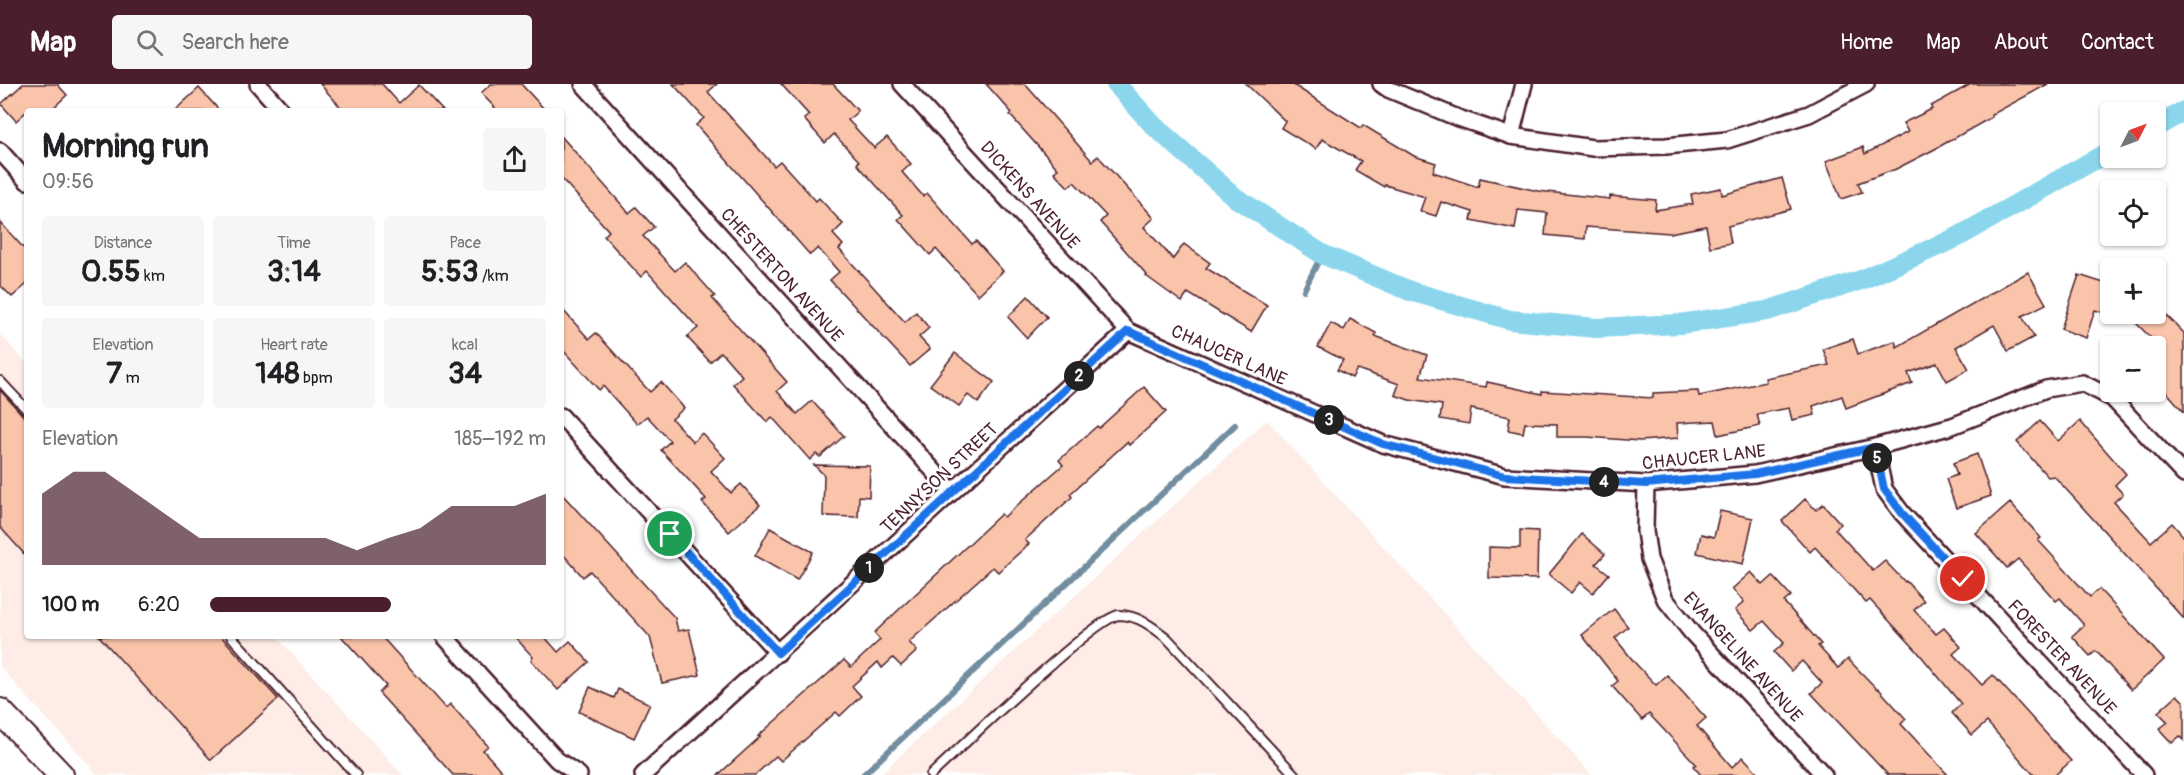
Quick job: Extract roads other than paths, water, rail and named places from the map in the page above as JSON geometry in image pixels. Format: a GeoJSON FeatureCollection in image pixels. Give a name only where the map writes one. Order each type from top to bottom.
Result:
{"type":"FeatureCollection","features":[{"type":"Feature","properties":{"kind":"main road"},"geometry":{"type":"LineString","coordinates":[[0,711],[61,775]]}},
{"type":"Feature","properties":{"kind":"street"},"geometry":{"type":"LineString","coordinates":[[258,84],[279,108]]}},
{"type":"Feature","properties":{"kind":"street","name":"CHESTERTON AVENUE"},"geometry":{"type":"LineString","coordinates":[[583,84],[952,491]]}},
{"type":"Feature","properties":{"kind":"street","name":"DICKENS AVENUE"},"geometry":{"type":"LineString","coordinates":[[902,84],[1128,331]]}},
{"type":"Feature","properties":{"kind":"street"},"geometry":{"type":"LineString","coordinates":[[1381,84],[1458,118],[1511,136],[1593,148],[1666,146],[1727,140],[1809,114],[1866,84]]}},
{"type":"Feature","properties":{"kind":"street"},"geometry":{"type":"LineString","coordinates":[[1511,136],[1524,84]]}},
{"type":"Feature","properties":{"kind":"street"},"geometry":{"type":"LineString","coordinates":[[0,151],[24,178]]}},
{"type":"Feature","properties":{"kind":"street","name":"TENNYSON STREET"},"geometry":{"type":"LineString","coordinates":[[643,775],[1128,331]]}},
{"type":"Feature","properties":{"kind":"street","name":"CHAUCER LANE"},"geometry":{"type":"LineString","coordinates":[[1128,331],[1383,444],[1505,476],[1646,484],[1755,474],[1875,447],[1952,426],[2046,389],[2082,383],[2112,398],[2184,475]]}},
{"type":"Feature","properties":{"kind":"street"},"geometry":{"type":"LineString","coordinates":[[564,419],[778,653]]}},
{"type":"Feature","properties":{"kind":"street","name":"FORESTER AVENUE"},"geometry":{"type":"LineString","coordinates":[[1875,447],[1884,489],[1902,513],[2144,775]]}},
{"type":"Feature","properties":{"kind":"street","name":"EVANGELINE AVENUE"},"geometry":{"type":"LineString","coordinates":[[1646,484],[1645,531],[1649,559],[1665,599],[1692,633],[1824,775]]}},
{"type":"Feature","properties":{"kind":"street"},"geometry":{"type":"LineString","coordinates":[[447,639],[556,760],[579,775]]}},
{"type":"Feature","properties":{"kind":"lane"},"geometry":{"type":"LineString","coordinates":[[0,381],[24,407]]}},
{"type":"Feature","properties":{"kind":"lane"},"geometry":{"type":"LineString","coordinates":[[931,775],[1081,638],[1117,615],[1133,617],[1147,623],[1167,638],[1295,775]]}},
{"type":"Feature","properties":{"kind":"lane"},"geometry":{"type":"LineString","coordinates":[[234,639],[356,775]]}},
{"type":"Feature","properties":{"kind":"waterway"},"geometry":{"type":"LineString","coordinates":[[1116,84],[1154,126],[1236,198],[1322,254],[1410,291],[1510,320],[1596,328],[1680,324],[1767,311],[1861,280],[1956,238],[2100,157]]}},
{"type":"Feature","properties":{"kind":"waterway"},"geometry":{"type":"LineString","coordinates":[[2166,121],[2184,111]]}},
{"type":"Feature","properties":{"kind":"waterway"},"geometry":{"type":"LineString","coordinates":[[1304,290],[1322,254]]}},
{"type":"Feature","properties":{"kind":"waterway"},"geometry":{"type":"LineString","coordinates":[[863,775],[1235,425]]}}]}
